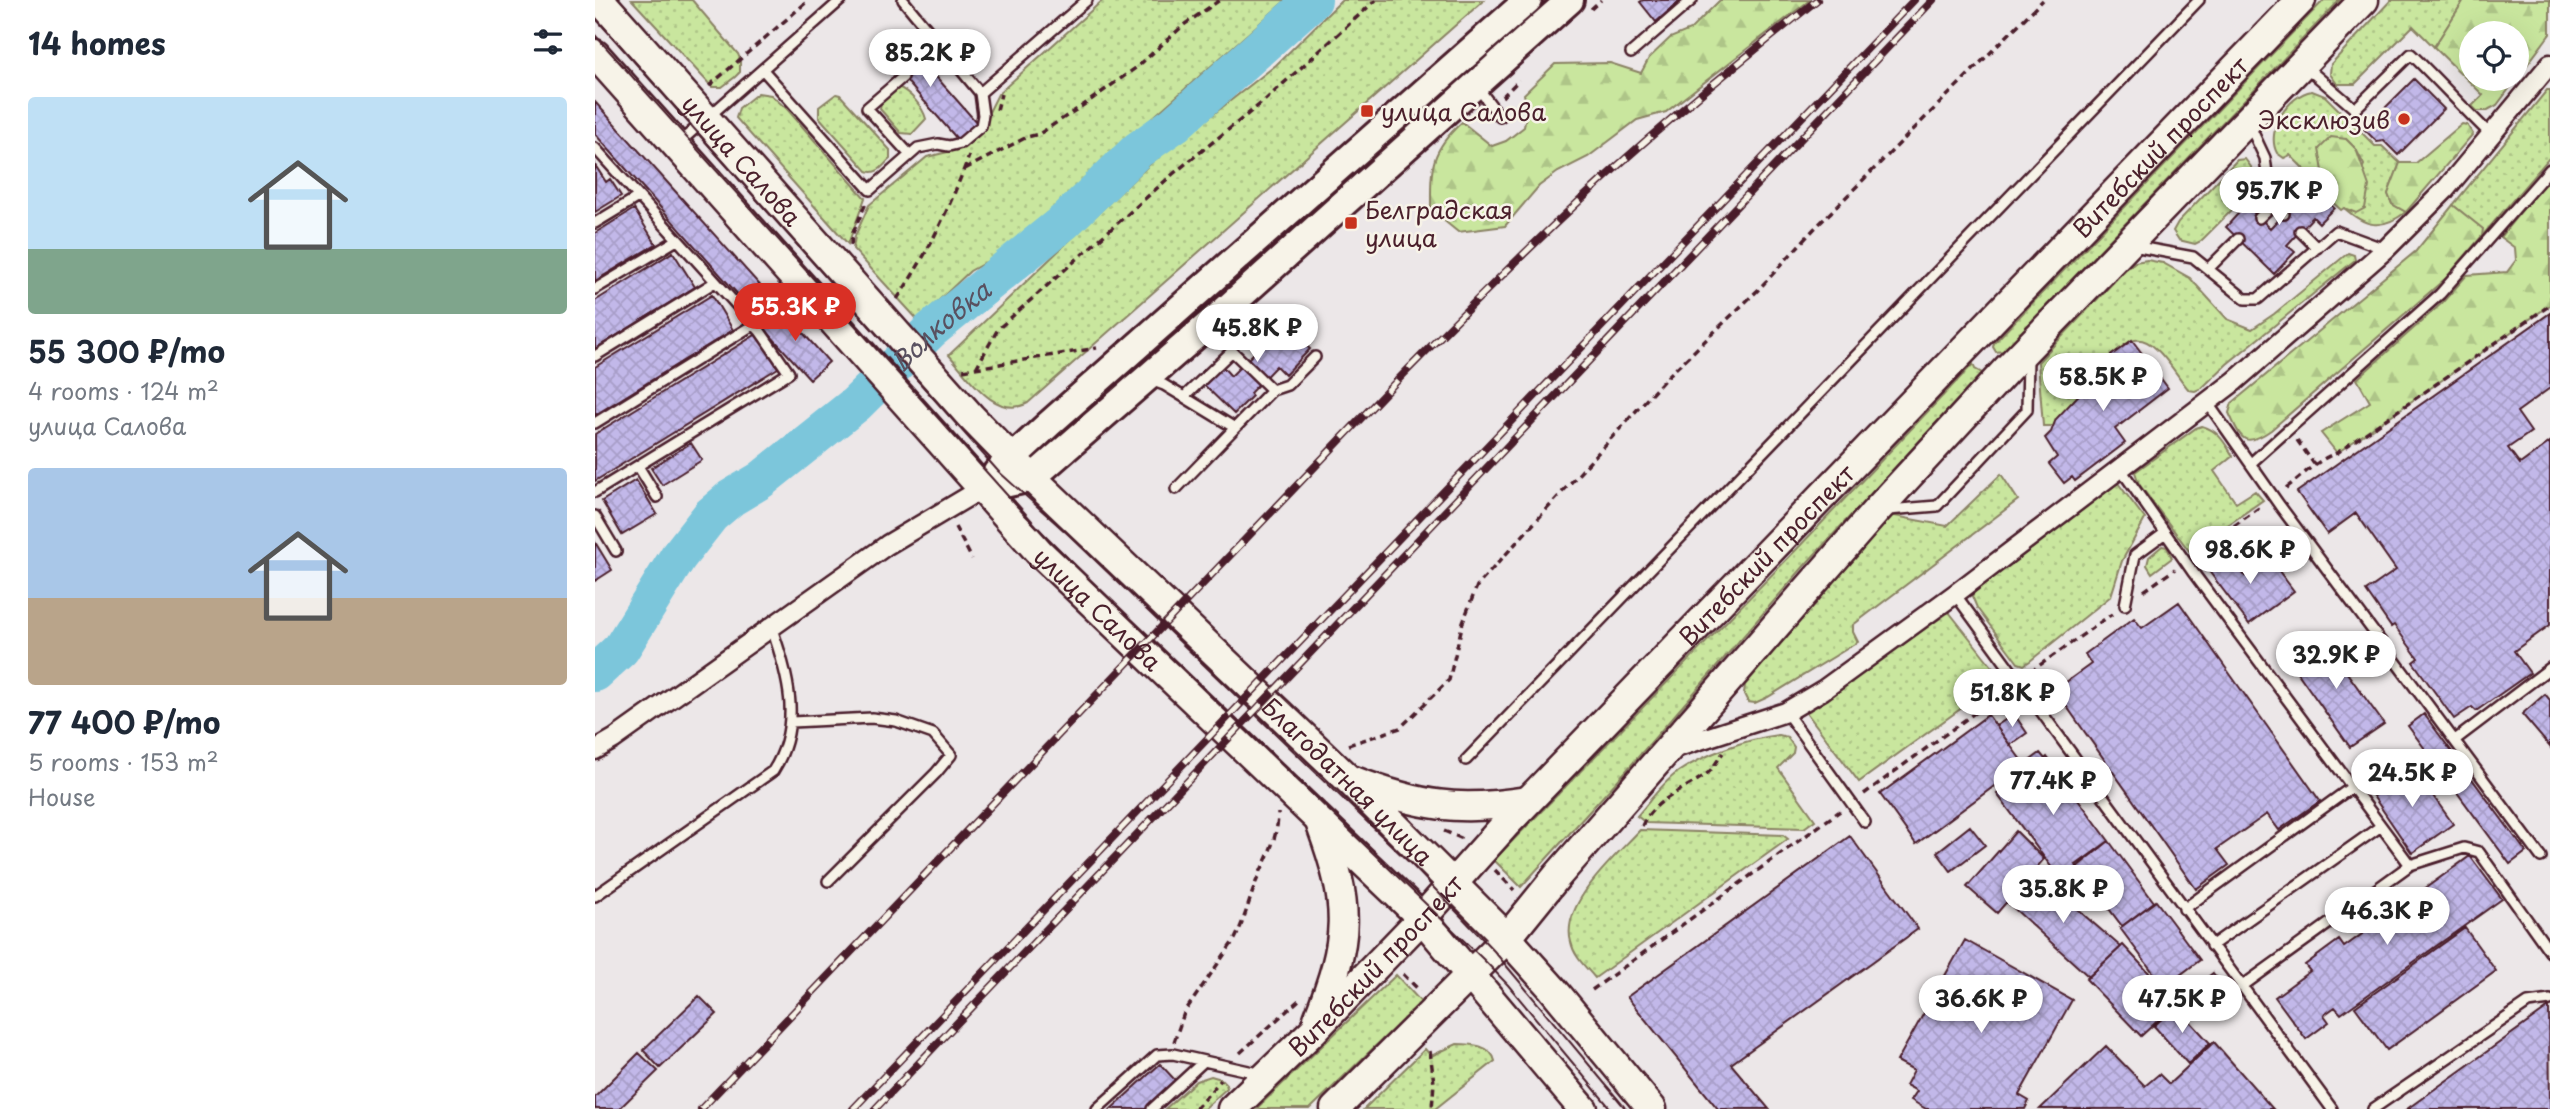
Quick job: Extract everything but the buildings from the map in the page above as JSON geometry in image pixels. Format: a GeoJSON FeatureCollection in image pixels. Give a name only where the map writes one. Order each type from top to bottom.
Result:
{"type":"FeatureCollection","features":[{"type":"Feature","properties":{"kind":"main road","name":"улица Салова"},"geometry":{"type":"LineString","coordinates":[[600,0],[706,119],[949,376],[1011,458],[1206,643]]}},
{"type":"Feature","properties":{"kind":"main road","name":"Витебский проспект"},"geometry":{"type":"LineString","coordinates":[[1231,1109],[1313,1031],[1422,918],[1527,802],[2301,0]]}},
{"type":"Feature","properties":{"kind":"main road","name":"Витебский проспект"},"geometry":{"type":"LineString","coordinates":[[1335,1109],[1507,937],[1876,511],[2019,358],[2364,0]]}},
{"type":"Feature","properties":{"kind":"main road","name":"улица Салова"},"geometry":{"type":"LineString","coordinates":[[595,54],[1039,552],[1175,683]]}},
{"type":"Feature","properties":{"kind":"main road"},"geometry":{"type":"LineString","coordinates":[[1975,337],[1977,347],[1985,359],[1997,367],[2019,358]]}},
{"type":"Feature","properties":{"kind":"main road","name":"Благодатная улица"},"geometry":{"type":"LineString","coordinates":[[1206,643],[1507,937],[1652,1109]]}},
{"type":"Feature","properties":{"kind":"main road","name":"Благодатная улица"},"geometry":{"type":"LineString","coordinates":[[1175,683],[1422,918],[1583,1109]]}},
{"type":"Feature","properties":{"kind":"main road"},"geometry":{"type":"LineString","coordinates":[[1348,779],[1406,798],[1450,807],[1491,807],[1527,802]]}},
{"type":"Feature","properties":{"kind":"main road"},"geometry":{"type":"LineString","coordinates":[[1313,1031],[1339,962],[1344,916],[1335,868],[1319,819]]}},
{"type":"Feature","properties":{"kind":"street"},"geometry":{"type":"LineString","coordinates":[[595,750],[636,724],[887,545],[981,489],[1011,458],[1528,0]]}},
{"type":"Feature","properties":{"kind":"street"},"geometry":{"type":"LineString","coordinates":[[981,489],[1032,478],[1225,310],[1570,0]]}},
{"type":"Feature","properties":{"kind":"street"},"geometry":{"type":"LineString","coordinates":[[1669,750],[1786,712],[1823,690],[1955,594],[2235,381],[2386,249],[2445,190],[2550,64]]}},
{"type":"Feature","properties":{"kind":"lane"},"geometry":{"type":"LineString","coordinates":[[676,146],[841,0]]}},
{"type":"Feature","properties":{"kind":"lane"},"geometry":{"type":"LineString","coordinates":[[763,70],[870,190],[918,148],[961,143],[981,126],[983,115],[980,93],[903,0]]}},
{"type":"Feature","properties":{"kind":"lane"},"geometry":{"type":"LineString","coordinates":[[980,93],[1087,0]]}},
{"type":"Feature","properties":{"kind":"lane"},"geometry":{"type":"LineString","coordinates":[[1631,53],[1692,0]]}},
{"type":"Feature","properties":{"kind":"lane"},"geometry":{"type":"LineString","coordinates":[[1466,760],[2199,0]]}},
{"type":"Feature","properties":{"kind":"lane"},"geometry":{"type":"LineString","coordinates":[[2302,64],[2354,109],[2411,54],[2492,136]]}},
{"type":"Feature","properties":{"kind":"lane"},"geometry":{"type":"LineString","coordinates":[[903,77],[867,108],[910,155]]}},
{"type":"Feature","properties":{"kind":"lane"},"geometry":{"type":"LineString","coordinates":[[1475,84],[1500,117]]}},
{"type":"Feature","properties":{"kind":"lane"},"geometry":{"type":"LineString","coordinates":[[2248,121],[2265,158],[2270,197],[2284,214]]}},
{"type":"Feature","properties":{"kind":"lane"},"geometry":{"type":"LineString","coordinates":[[595,492],[789,373],[754,325],[596,151]]}},
{"type":"Feature","properties":{"kind":"lane"},"geometry":{"type":"LineString","coordinates":[[2251,463],[2440,294],[2550,169]]}},
{"type":"Feature","properties":{"kind":"lane"},"geometry":{"type":"LineString","coordinates":[[595,223],[638,197]]}},
{"type":"Feature","properties":{"kind":"lane"},"geometry":{"type":"LineString","coordinates":[[2259,218],[2275,203]]}},
{"type":"Feature","properties":{"kind":"lane"},"geometry":{"type":"LineString","coordinates":[[2300,231],[2317,248]]}},
{"type":"Feature","properties":{"kind":"lane"},"geometry":{"type":"LineString","coordinates":[[2127,245],[2193,257],[2251,301],[2258,299],[2336,231],[2386,249]]}},
{"type":"Feature","properties":{"kind":"lane"},"geometry":{"type":"LineString","coordinates":[[2208,269],[2238,239]]}},
{"type":"Feature","properties":{"kind":"lane"},"geometry":{"type":"LineString","coordinates":[[595,289],[677,240]]}},
{"type":"Feature","properties":{"kind":"lane"},"geometry":{"type":"LineString","coordinates":[[595,356],[715,282]]}},
{"type":"Feature","properties":{"kind":"lane"},"geometry":{"type":"LineString","coordinates":[[595,423],[754,325],[768,303]]}},
{"type":"Feature","properties":{"kind":"lane"},"geometry":{"type":"LineString","coordinates":[[1225,310],[1226,329],[1232,351],[1272,390]]}},
{"type":"Feature","properties":{"kind":"lane"},"geometry":{"type":"LineString","coordinates":[[1184,397],[1232,351]]}},
{"type":"Feature","properties":{"kind":"lane"},"geometry":{"type":"LineString","coordinates":[[1176,489],[1272,390],[1287,385],[1315,357]]}},
{"type":"Feature","properties":{"kind":"lane"},"geometry":{"type":"LineString","coordinates":[[1876,511],[1937,506],[2027,410],[2019,358]]}},
{"type":"Feature","properties":{"kind":"lane"},"geometry":{"type":"LineString","coordinates":[[1145,379],[1164,384],[1235,428]]}},
{"type":"Feature","properties":{"kind":"lane"},"geometry":{"type":"LineString","coordinates":[[2207,402],[2288,517],[2541,857]]}},
{"type":"Feature","properties":{"kind":"lane"},"geometry":{"type":"LineString","coordinates":[[638,466],[657,497]]}},
{"type":"Feature","properties":{"kind":"lane"},"geometry":{"type":"LineString","coordinates":[[2120,468],[2410,865]]}},
{"type":"Feature","properties":{"kind":"lane"},"geometry":{"type":"LineString","coordinates":[[595,516],[616,551]]}},
{"type":"Feature","properties":{"kind":"lane"},"geometry":{"type":"LineString","coordinates":[[2125,605],[2135,555],[2165,533]]}},
{"type":"Feature","properties":{"kind":"lane"},"geometry":{"type":"LineString","coordinates":[[1955,594],[2332,1109]]}},
{"type":"Feature","properties":{"kind":"lane"},"geometry":{"type":"LineString","coordinates":[[595,896],[773,771],[783,756],[792,722],[789,695],[771,626]]}},
{"type":"Feature","properties":{"kind":"lane"},"geometry":{"type":"LineString","coordinates":[[2455,740],[2550,668]]}},
{"type":"Feature","properties":{"kind":"lane"},"geometry":{"type":"LineString","coordinates":[[1786,712],[1865,822]]}},
{"type":"Feature","properties":{"kind":"lane"},"geometry":{"type":"LineString","coordinates":[[792,722],[844,719],[897,721],[933,734],[951,755],[828,881]]}},
{"type":"Feature","properties":{"kind":"lane"},"geometry":{"type":"LineString","coordinates":[[2185,909],[2352,787]]}},
{"type":"Feature","properties":{"kind":"lane"},"geometry":{"type":"LineString","coordinates":[[2211,946],[2381,826]]}},
{"type":"Feature","properties":{"kind":"lane"},"geometry":{"type":"LineString","coordinates":[[2241,987],[2410,865],[2464,848],[2479,852],[2550,952]]}},
{"type":"Feature","properties":{"kind":"lane"},"geometry":{"type":"LineString","coordinates":[[2373,1109],[2528,1003],[2550,1000]]}},
{"type":"Feature","properties":{"kind":"lane"},"geometry":{"type":"LineString","coordinates":[[1097,1109],[1157,1055],[1173,1054],[1267,1075]]}},
{"type":"Feature","properties":{"kind":"lane"},"geometry":{"type":"LineString","coordinates":[[1152,1109],[1203,1062]]}},
{"type":"Feature","properties":{"kind":"path"},"geometry":{"type":"LineString","coordinates":[[705,90],[809,0]]}},
{"type":"Feature","properties":{"kind":"path"},"geometry":{"type":"LineString","coordinates":[[965,169],[1027,137],[1039,134],[1085,104],[1137,67],[1185,24],[1220,0]]}},
{"type":"Feature","properties":{"kind":"path"},"geometry":{"type":"LineString","coordinates":[[976,368],[998,329],[1173,174],[1264,101],[1376,0]]}},
{"type":"Feature","properties":{"kind":"path"},"geometry":{"type":"LineString","coordinates":[[1338,748],[1400,728],[1449,680],[1463,622],[1477,586],[1665,379],[1758,290],[1814,229],[2043,0]]}},
{"type":"Feature","properties":{"kind":"path"},"geometry":{"type":"LineString","coordinates":[[889,311],[930,247],[949,209],[965,169],[976,130]]}},
{"type":"Feature","properties":{"kind":"path"},"geometry":{"type":"LineString","coordinates":[[850,254],[852,235],[870,190]]}},
{"type":"Feature","properties":{"kind":"path"},"geometry":{"type":"LineString","coordinates":[[2337,453],[2550,305]]}},
{"type":"Feature","properties":{"kind":"path"},"geometry":{"type":"LineString","coordinates":[[949,376],[976,368],[1106,346]]}},
{"type":"Feature","properties":{"kind":"path"},"geometry":{"type":"LineString","coordinates":[[2289,429],[2314,464]]}},
{"type":"Feature","properties":{"kind":"path"},"geometry":{"type":"LineString","coordinates":[[955,526],[972,559]]}},
{"type":"Feature","properties":{"kind":"path"},"geometry":{"type":"LineString","coordinates":[[1592,990],[2018,680]]}},
{"type":"Feature","properties":{"kind":"path"},"geometry":{"type":"LineString","coordinates":[[1642,826],[1645,819],[1664,801],[1708,772],[1724,752]]}},
{"type":"Feature","properties":{"kind":"path"},"geometry":{"type":"LineString","coordinates":[[1173,1054],[1184,1013],[1235,940],[1241,927],[1278,830],[1277,806]]}},
{"type":"Feature","properties":{"kind":"path"},"geometry":{"type":"LineString","coordinates":[[1492,867],[1518,894]]}},
{"type":"Feature","properties":{"kind":"path"},"geometry":{"type":"LineString","coordinates":[[1400,971],[1426,998]]}},
{"type":"Feature","properties":{"kind":"path"},"geometry":{"type":"LineString","coordinates":[[1195,1109],[1214,1090],[1244,1048],[1303,996]]}},
{"type":"Feature","properties":{"kind":"path"},"geometry":{"type":"LineString","coordinates":[[1430,1051],[1434,1083],[1432,1109]]}},
{"type":"Feature","properties":{"kind":"green space"},"geometry":{"type":"Polygon","coordinates":[[[632,0],[692,0],[738,54],[740,72],[722,87],[712,87],[632,0]]]}},
{"type":"Feature","properties":{"kind":"green space"},"geometry":{"type":"Polygon","coordinates":[[[1103,0],[1286,0],[1107,158],[1074,194],[1006,251],[970,271],[918,320],[853,249],[855,236],[869,205],[927,157],[960,149],[985,129],[988,114],[998,94],[1103,0]]]}},
{"type":"Feature","properties":{"kind":"green space"},"geometry":{"type":"Polygon","coordinates":[[[1342,0],[1484,0],[1028,403],[1016,407],[1005,406],[984,394],[949,355],[1151,163],[1276,65],[1342,0]]]}},
{"type":"Feature","properties":{"kind":"green space"},"geometry":{"type":"Polygon","coordinates":[[[1720,0],[1810,0],[1666,112],[1637,120],[1588,157],[1558,172],[1539,186],[1505,226],[1458,232],[1431,210],[1434,162],[1443,143],[1462,122],[1492,146],[1506,141],[1524,127],[1527,108],[1524,94],[1555,64],[1610,63],[1641,73],[1649,58],[1670,38],[1690,30],[1720,0]]]}},
{"type":"Feature","properties":{"kind":"green space"},"geometry":{"type":"Polygon","coordinates":[[[2324,0],[2340,0],[2003,351],[1996,352],[1994,343],[2324,0]]]}},
{"type":"Feature","properties":{"kind":"green space"},"geometry":{"type":"Polygon","coordinates":[[[2391,0],[2464,0],[2434,47],[2413,26],[2355,84],[2337,84],[2330,74],[2331,64],[2391,0]]]}},
{"type":"Feature","properties":{"kind":"green space"},"geometry":{"type":"Polygon","coordinates":[[[2464,0],[2550,0],[2550,34],[2529,62],[2529,21],[2459,21],[2459,71],[2434,47],[2464,0]]]}},
{"type":"Feature","properties":{"kind":"green space"},"geometry":{"type":"Polygon","coordinates":[[[898,87],[915,100],[926,119],[912,134],[901,133],[880,109],[882,98],[898,87]]]}},
{"type":"Feature","properties":{"kind":"green space"},"geometry":{"type":"Polygon","coordinates":[[[2547,90],[2550,90],[2550,157],[2482,236],[2482,229],[2453,205],[2547,90]]]}},
{"type":"Feature","properties":{"kind":"green space"},"geometry":{"type":"Polygon","coordinates":[[[2312,91],[2325,96],[2375,146],[2382,146],[2400,163],[2388,194],[2392,204],[2406,212],[2389,222],[2373,224],[2359,219],[2343,207],[2364,165],[2356,149],[2346,139],[2320,149],[2328,198],[2303,173],[2305,170],[2290,155],[2284,158],[2277,153],[2274,135],[2281,115],[2295,99],[2312,91]]]}},
{"type":"Feature","properties":{"kind":"green space"},"geometry":{"type":"Polygon","coordinates":[[[2479,91],[2507,91],[2497,105],[2486,111],[2477,111],[2472,106],[2483,95],[2479,91]]]}},
{"type":"Feature","properties":{"kind":"green space"},"geometry":{"type":"Polygon","coordinates":[[[758,93],[771,95],[787,109],[865,198],[848,244],[736,118],[739,108],[758,93]]]}},
{"type":"Feature","properties":{"kind":"green space"},"geometry":{"type":"Polygon","coordinates":[[[836,94],[840,95],[890,150],[890,159],[877,171],[867,171],[819,117],[819,107],[836,94]]]}},
{"type":"Feature","properties":{"kind":"green space"},"geometry":{"type":"Polygon","coordinates":[[[2462,124],[2467,125],[2473,134],[2406,212],[2392,204],[2388,194],[2400,163],[2416,163],[2462,124]]]}},
{"type":"Feature","properties":{"kind":"green space"},"geometry":{"type":"Polygon","coordinates":[[[2331,137],[2346,139],[2356,149],[2369,186],[2365,208],[2356,213],[2344,208],[2341,210],[2328,198],[2319,149],[2331,137]]]}},
{"type":"Feature","properties":{"kind":"green space"},"geometry":{"type":"Polygon","coordinates":[[[2245,159],[2251,167],[2254,188],[2201,241],[2195,244],[2179,240],[2173,231],[2178,222],[2237,160],[2245,159]]]}},
{"type":"Feature","properties":{"kind":"green space"},"geometry":{"type":"Polygon","coordinates":[[[2550,176],[2550,305],[2337,453],[2321,433],[2370,402],[2357,379],[2442,303],[2467,275],[2507,272],[2516,260],[2515,248],[2500,237],[2550,176]]]}},
{"type":"Feature","properties":{"kind":"green space"},"geometry":{"type":"Polygon","coordinates":[[[2453,205],[2483,229],[2482,236],[2446,278],[2271,430],[2249,440],[2240,435],[2229,413],[2232,403],[2416,251],[2453,205]]]}},
{"type":"Feature","properties":{"kind":"green space"},"geometry":{"type":"Polygon","coordinates":[[[2348,253],[2354,255],[2355,260],[2227,364],[2202,388],[2189,390],[2156,349],[2140,340],[2132,341],[2105,361],[2107,365],[2053,426],[2043,426],[2038,362],[2135,262],[2147,260],[2163,263],[2190,278],[2227,319],[2252,329],[2348,253]]]}},
{"type":"Feature","properties":{"kind":"green space"},"geometry":{"type":"Polygon","coordinates":[[[1973,364],[1975,369],[1982,373],[1806,564],[1521,887],[1494,860],[1973,364]]]}},
{"type":"Feature","properties":{"kind":"green space"},"geometry":{"type":"Polygon","coordinates":[[[2202,426],[2217,434],[2233,456],[2214,471],[2236,503],[2255,491],[2263,500],[2190,552],[2139,484],[2135,472],[2202,426]]]}},
{"type":"Feature","properties":{"kind":"green space"},"geometry":{"type":"Polygon","coordinates":[[[2001,474],[2018,500],[1853,625],[1858,642],[1768,697],[1755,703],[1748,702],[1744,694],[1745,685],[1890,515],[1947,526],[2001,474]]]}},
{"type":"Feature","properties":{"kind":"green space"},"geometry":{"type":"Polygon","coordinates":[[[2118,483],[2145,519],[2122,561],[2111,596],[2030,661],[2024,665],[2018,663],[1977,608],[1972,596],[1976,590],[2118,483]]]}},
{"type":"Feature","properties":{"kind":"green space"},"geometry":{"type":"Polygon","coordinates":[[[2162,546],[2167,547],[2172,558],[2152,573],[2147,565],[2149,557],[2162,546]]]}},
{"type":"Feature","properties":{"kind":"green space"},"geometry":{"type":"Polygon","coordinates":[[[1949,612],[2002,679],[1859,782],[1806,712],[1949,612]]]}},
{"type":"Feature","properties":{"kind":"green space"},"geometry":{"type":"Polygon","coordinates":[[[1779,735],[1787,737],[1794,747],[1793,753],[1778,768],[1815,820],[1804,828],[1646,823],[1637,816],[1667,781],[1689,765],[1740,744],[1779,735]]]}},
{"type":"Feature","properties":{"kind":"green space"},"geometry":{"type":"Polygon","coordinates":[[[1640,830],[1783,835],[1788,839],[1595,978],[1581,962],[1571,942],[1570,927],[1574,912],[1592,882],[1640,830]]]}},
{"type":"Feature","properties":{"kind":"green space"},"geometry":{"type":"Polygon","coordinates":[[[1396,975],[1421,1002],[1310,1109],[1256,1109],[1396,975]]]}},
{"type":"Feature","properties":{"kind":"green space"},"geometry":{"type":"Polygon","coordinates":[[[1457,1044],[1475,1045],[1485,1049],[1495,1061],[1435,1109],[1364,1109],[1425,1049],[1431,1056],[1457,1044]]]}},
{"type":"Feature","properties":{"kind":"green space"},"geometry":{"type":"Polygon","coordinates":[[[1211,1076],[1221,1079],[1227,1088],[1204,1109],[1165,1109],[1196,1081],[1211,1076]]]}},
{"type":"Feature","properties":{"kind":"waterway","name":"Волковка"},"geometry":{"type":"LineString","coordinates":[[595,673],[621,649],[678,557],[711,515],[731,498],[761,480],[856,404],[931,330],[1065,221],[1138,150],[1175,124],[1313,0]]}},
{"type":"Feature","properties":{"kind":"tram line"},"geometry":{"type":"LineString","coordinates":[[595,17],[998,471],[1069,535],[1414,867],[1494,951],[1626,1109]]}},
{"type":"Feature","properties":{"kind":"tram line"},"geometry":{"type":"LineString","coordinates":[[595,35],[1024,514],[1484,960],[1611,1109]]}},
{"type":"Feature","properties":{"kind":"railway"},"geometry":{"type":"LineString","coordinates":[[701,1109],[1467,310],[1627,157],[1817,0]]}},
{"type":"Feature","properties":{"kind":"railway"},"geometry":{"type":"LineString","coordinates":[[853,1109],[1914,0]]}},
{"type":"Feature","properties":{"kind":"railway"},"geometry":{"type":"LineString","coordinates":[[875,1109],[1933,0]]}},
{"type":"Feature","properties":{"kind":"place","name":"улица Салова"},"geometry":{"type":"Point","coordinates":[1367,111]}},
{"type":"Feature","properties":{"kind":"place","name":"Эксклюзив"},"geometry":{"type":"Point","coordinates":[2404,119]}},
{"type":"Feature","properties":{"kind":"place","name":"Белградская улица"},"geometry":{"type":"Point","coordinates":[1351,223]}}]}
